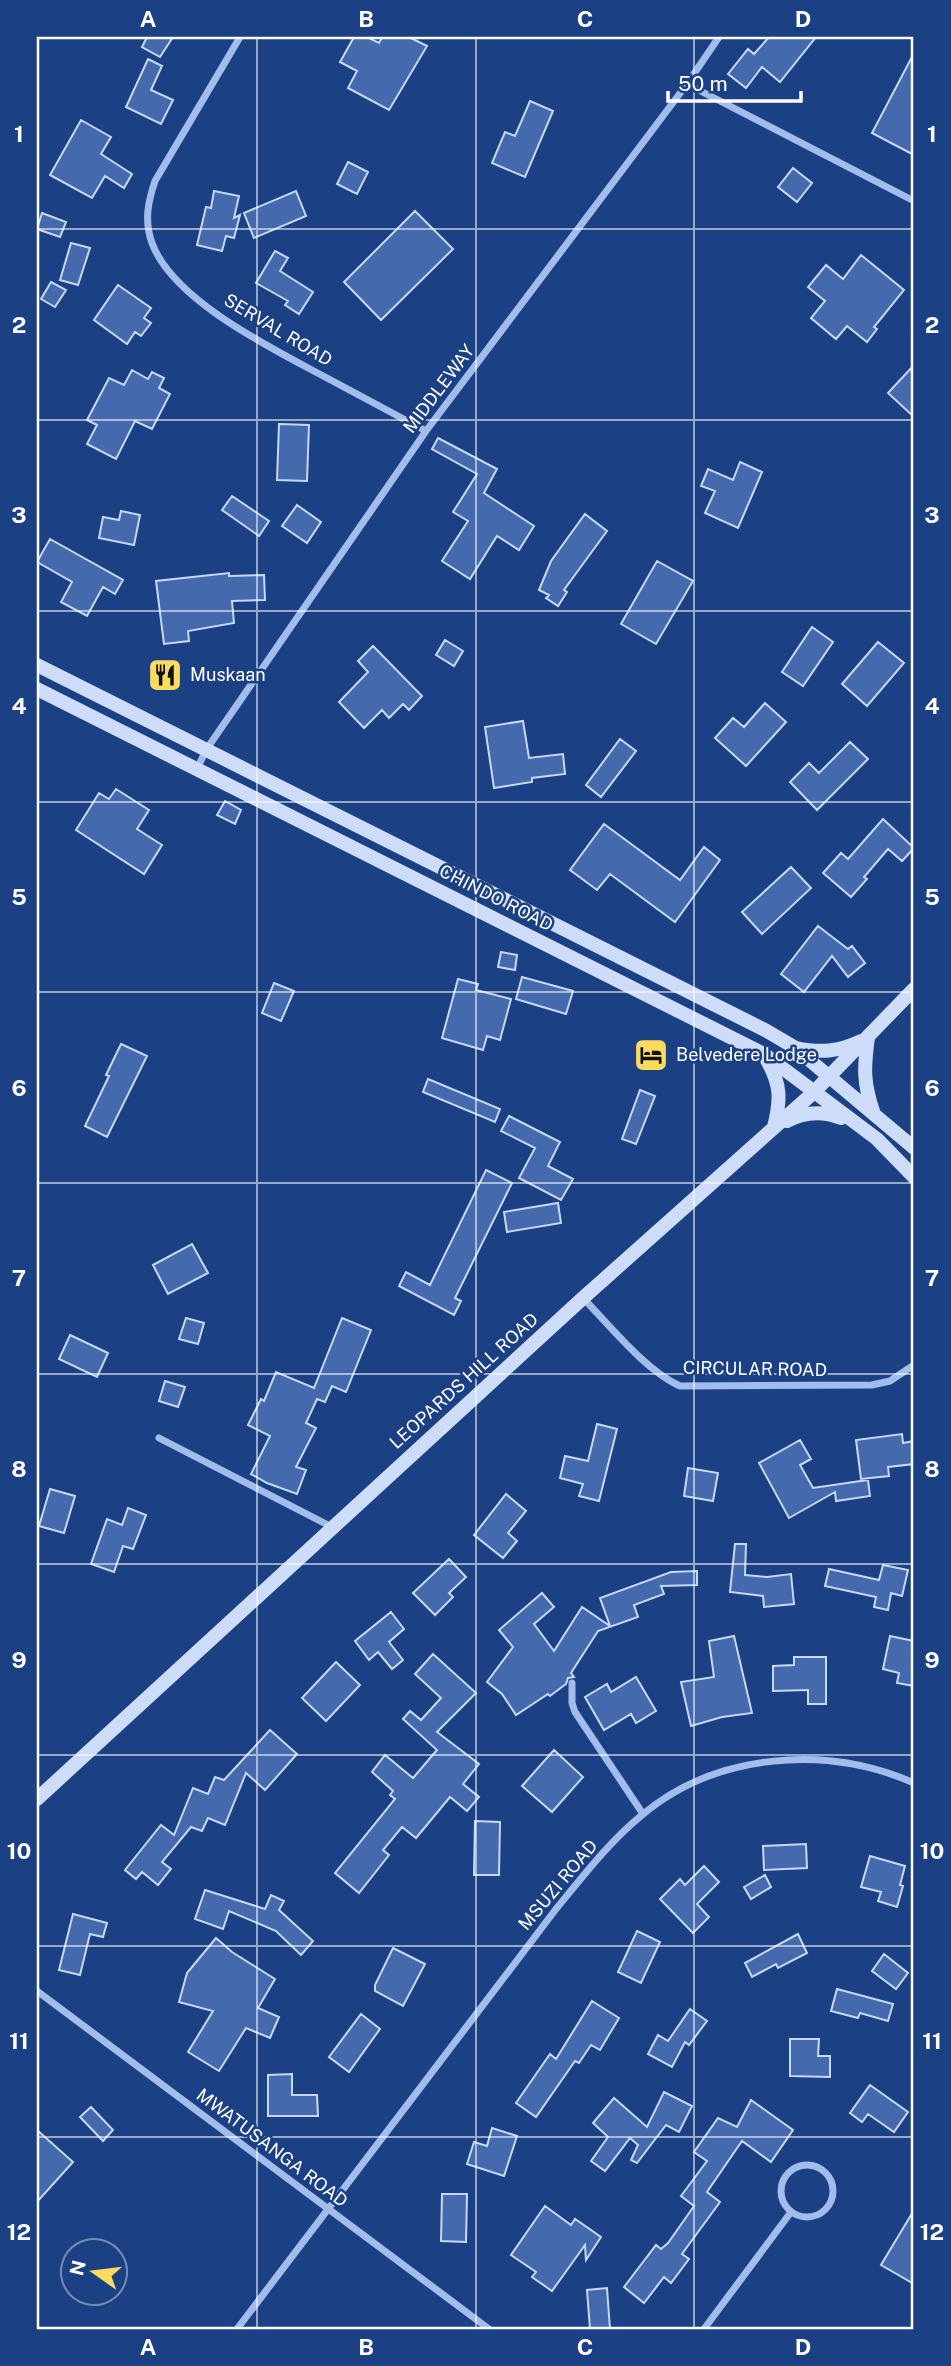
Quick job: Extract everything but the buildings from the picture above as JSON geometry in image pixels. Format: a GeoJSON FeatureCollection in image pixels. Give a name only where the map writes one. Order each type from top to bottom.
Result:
{"type":"FeatureCollection","features":[{"type":"Feature","properties":{"kind":"main road","name":"CHINDO ROAD"},"geometry":{"type":"LineString","coordinates":[[37,665],[753,1024],[794,1047],[914,1148]]}},
{"type":"Feature","properties":{"kind":"main road","name":"CHINDO ROAD"},"geometry":{"type":"LineString","coordinates":[[37,689],[764,1054],[877,1139],[914,1177]]}},
{"type":"Feature","properties":{"kind":"main road","name":"LEOPARDS HILL ROAD"},"geometry":{"type":"LineString","coordinates":[[37,1799],[583,1298],[813,1093],[914,989]]}},
{"type":"Feature","properties":{"kind":"main road"},"geometry":{"type":"LineString","coordinates":[[794,1047],[820,1052],[845,1049],[868,1037]]}},
{"type":"Feature","properties":{"kind":"main road"},"geometry":{"type":"LineString","coordinates":[[868,1037],[865,1088],[874,1113]]}},
{"type":"Feature","properties":{"kind":"main road"},"geometry":{"type":"LineString","coordinates":[[764,1054],[777,1077],[780,1103],[773,1128]]}},
{"type":"Feature","properties":{"kind":"main road"},"geometry":{"type":"LineString","coordinates":[[773,1128],[798,1115],[817,1113],[827,1113],[854,1122]]}},
{"type":"Feature","properties":{"kind":"street","name":"SERVAL ROAD"},"geometry":{"type":"LineString","coordinates":[[240,37],[155,181],[148,201],[147,224],[152,245],[178,281],[224,320],[265,345],[426,431]]}},
{"type":"Feature","properties":{"kind":"street","name":"MIDDLEWAY"},"geometry":{"type":"LineString","coordinates":[[197,769],[206,750],[426,431],[687,84],[719,37]]}},
{"type":"Feature","properties":{"kind":"street"},"geometry":{"type":"LineString","coordinates":[[687,84],[914,201]]}},
{"type":"Feature","properties":{"kind":"street","name":"CIRCULAR ROAD"},"geometry":{"type":"LineString","coordinates":[[583,1298],[652,1368],[666,1380],[680,1386],[872,1385],[890,1381],[914,1365]]}},
{"type":"Feature","properties":{"kind":"street"},"geometry":{"type":"LineString","coordinates":[[159,1438],[332,1527]]}},
{"type":"Feature","properties":{"kind":"street"},"geometry":{"type":"LineString","coordinates":[[572,1683],[575,1712],[643,1814]]}},
{"type":"Feature","properties":{"kind":"street","name":"MSUZI ROAD"},"geometry":{"type":"LineString","coordinates":[[237,2329],[556,1909],[596,1860],[643,1814],[694,1783],[754,1763],[819,1759],[845,1762],[914,1783]]}},
{"type":"Feature","properties":{"kind":"street","name":"MWATUSANGA ROAD"},"geometry":{"type":"LineString","coordinates":[[37,1991],[489,2329]]}},
{"type":"Feature","properties":{"kind":"street"},"geometry":{"type":"LineString","coordinates":[[806,2165],[823,2170],[829,2177],[833,2195],[824,2211],[808,2218],[790,2213],[781,2197],[783,2179],[789,2172],[806,2165]]}},
{"type":"Feature","properties":{"kind":"street"},"geometry":{"type":"LineString","coordinates":[[704,2329],[790,2213]]}},
{"type":"Feature","properties":{"kind":"place","name":"Muskaan"},"geometry":{"type":"Point","coordinates":[165,675]}},
{"type":"Feature","properties":{"kind":"place","name":"Belvedere Lodge"},"geometry":{"type":"Point","coordinates":[651,1055]}}]}
